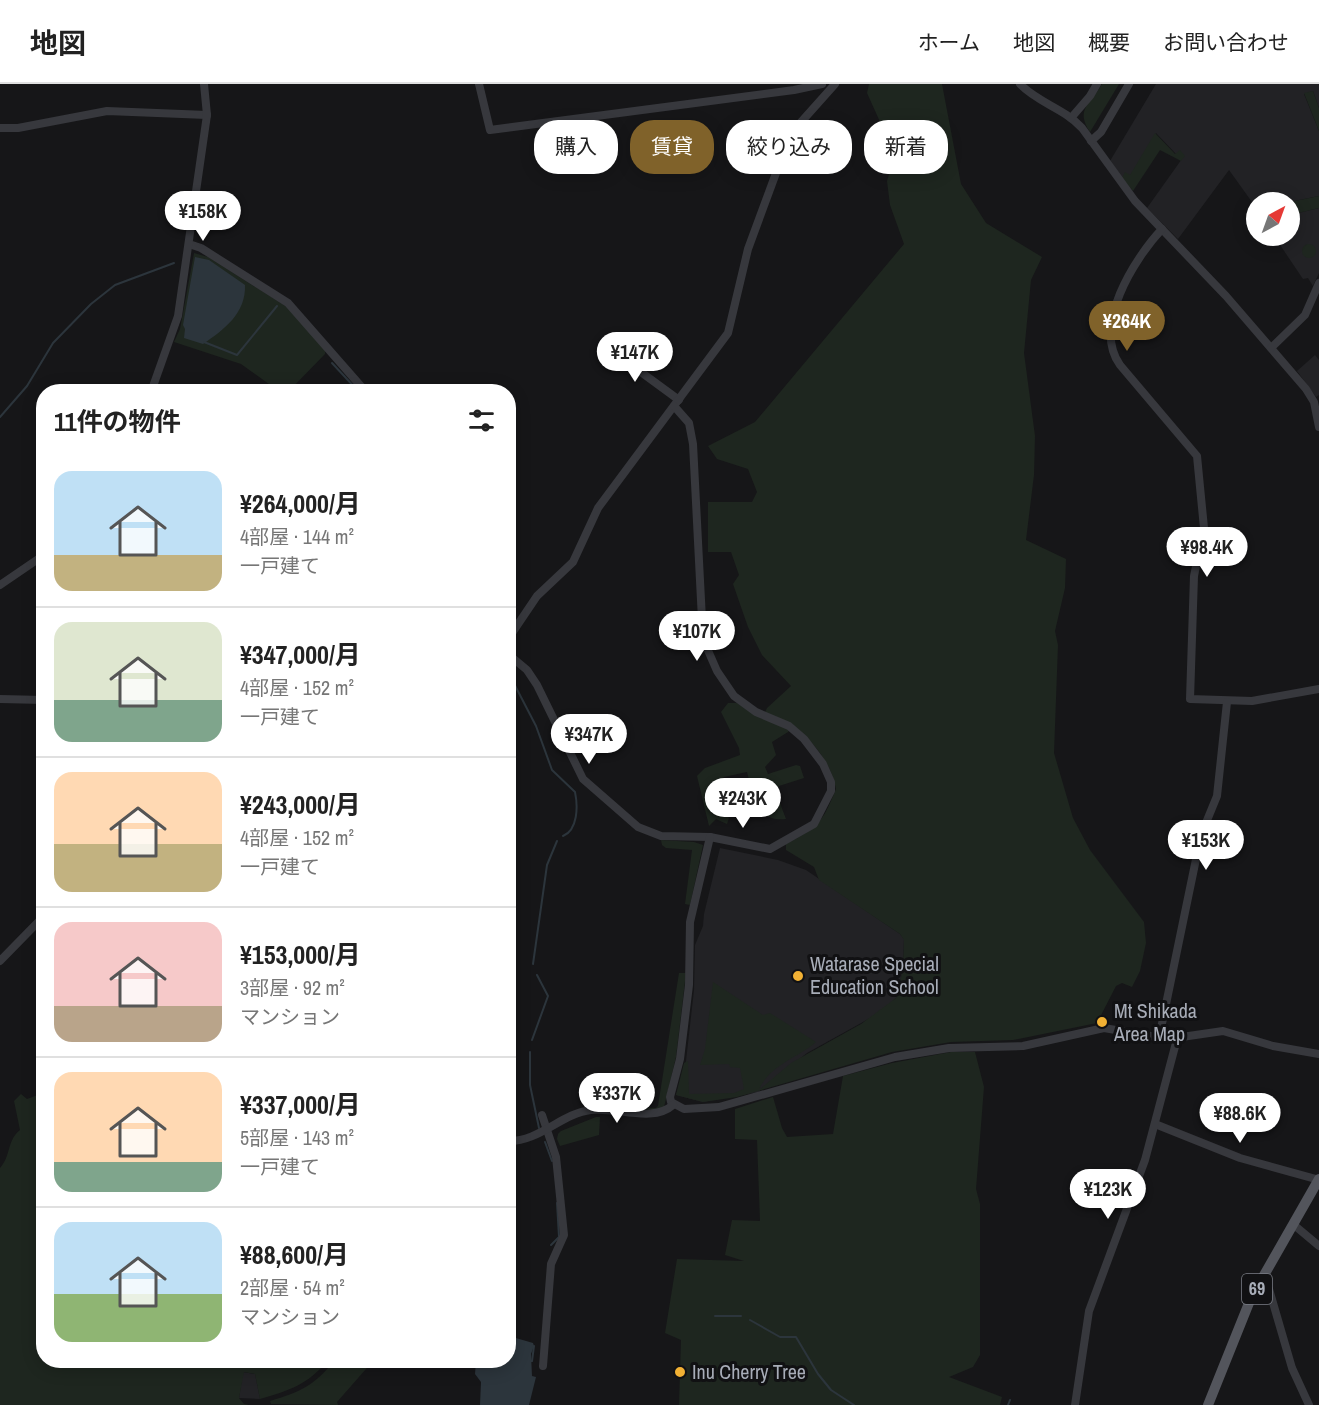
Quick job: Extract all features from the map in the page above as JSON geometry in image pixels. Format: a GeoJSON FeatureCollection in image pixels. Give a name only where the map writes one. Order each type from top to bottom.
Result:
{"type":"FeatureCollection","features":[{"type":"Feature","properties":{"kind":"main road","name":"69"},"geometry":{"type":"LineString","coordinates":[[1208,1405],[1246,1311],[1319,1179]]}},
{"type":"Feature","properties":{"kind":"street"},"geometry":{"type":"LineString","coordinates":[[154,384],[178,316],[207,115],[204,84]]}},
{"type":"Feature","properties":{"kind":"street"},"geometry":{"type":"LineString","coordinates":[[479,84],[490,130],[782,92],[822,84]]}},
{"type":"Feature","properties":{"kind":"street"},"geometry":{"type":"LineString","coordinates":[[516,627],[537,596],[573,562],[597,508],[728,333],[748,249],[786,146],[794,130],[834,84]]}},
{"type":"Feature","properties":{"kind":"street"},"geometry":{"type":"LineString","coordinates":[[1020,84],[1037,98],[1071,118],[1091,141],[1126,190],[1316,400],[1319,427]]}},
{"type":"Feature","properties":{"kind":"street"},"geometry":{"type":"LineString","coordinates":[[1071,118],[1090,96],[1096,84]]}},
{"type":"Feature","properties":{"kind":"street"},"geometry":{"type":"LineString","coordinates":[[1091,141],[1101,132],[1129,84]]}},
{"type":"Feature","properties":{"kind":"street"},"geometry":{"type":"LineString","coordinates":[[0,128],[18,128],[107,111],[132,110],[207,115]]}},
{"type":"Feature","properties":{"kind":"street"},"geometry":{"type":"LineString","coordinates":[[1162,229],[1149,246],[1118,299],[1111,327],[1111,351],[1197,456],[1204,528],[1194,576],[1190,699],[1227,702],[1293,696],[1310,689],[1319,689]]}},
{"type":"Feature","properties":{"kind":"street"},"geometry":{"type":"LineString","coordinates":[[189,244],[201,248],[288,303],[359,384]]}},
{"type":"Feature","properties":{"kind":"street"},"geometry":{"type":"LineString","coordinates":[[1271,348],[1305,315],[1319,283]]}},
{"type":"Feature","properties":{"kind":"street"},"geometry":{"type":"LineString","coordinates":[[516,661],[527,670],[537,685],[578,771],[606,801],[631,822],[654,834],[686,838],[710,837],[770,849],[810,828],[818,819],[831,791],[831,782],[823,764],[804,739],[789,726],[740,701],[724,683],[711,661],[702,630],[693,444],[689,423],[676,403],[604,345]]}},
{"type":"Feature","properties":{"kind":"street"},"geometry":{"type":"LineString","coordinates":[[0,585],[36,560]]}},
{"type":"Feature","properties":{"kind":"street"},"geometry":{"type":"LineString","coordinates":[[0,699],[36,700]]}},
{"type":"Feature","properties":{"kind":"street"},"geometry":{"type":"LineString","coordinates":[[1159,1038],[1198,845],[1217,796],[1227,702]]}},
{"type":"Feature","properties":{"kind":"street"},"geometry":{"type":"LineString","coordinates":[[673,1105],[670,1097],[680,1059],[690,973],[690,922],[710,837]]}},
{"type":"Feature","properties":{"kind":"street"},"geometry":{"type":"LineString","coordinates":[[0,961],[36,924]]}},
{"type":"Feature","properties":{"kind":"street"},"geometry":{"type":"LineString","coordinates":[[516,1140],[590,1110],[661,1113],[673,1105],[691,1110],[719,1107],[875,1062],[938,1049],[1023,1046],[1104,1028],[1177,1039],[1223,1031],[1273,1046],[1319,1054]]}},
{"type":"Feature","properties":{"kind":"street"},"geometry":{"type":"LineString","coordinates":[[1075,1405],[1091,1306],[1155,1124],[1177,1039]]}},
{"type":"Feature","properties":{"kind":"street"},"geometry":{"type":"LineString","coordinates":[[542,1115],[556,1157],[564,1234],[551,1264],[543,1366]]}},
{"type":"Feature","properties":{"kind":"street"},"geometry":{"type":"LineString","coordinates":[[1155,1124],[1240,1158],[1319,1179]]}},
{"type":"Feature","properties":{"kind":"street"},"geometry":{"type":"LineString","coordinates":[[1294,1225],[1319,1245]]}},
{"type":"Feature","properties":{"kind":"street"},"geometry":{"type":"LineString","coordinates":[[1261,1281],[1269,1290],[1292,1368],[1309,1405]]}},
{"type":"Feature","properties":{"kind":"shaded area"},"geometry":{"type":"Polygon","coordinates":[[[869,84],[942,84],[961,184],[986,223],[1042,257],[1031,280],[1024,353],[1035,436],[1034,475],[1026,540],[1066,559],[1065,588],[1055,631],[1058,645],[1054,753],[1073,818],[1090,850],[1144,922],[1146,943],[1140,971],[1132,987],[1122,983],[1116,986],[1097,1023],[1013,1040],[951,1042],[892,1052],[737,1097],[703,1102],[676,1095],[684,1063],[688,1061],[689,1094],[734,1093],[744,1089],[740,1068],[730,1067],[729,1064],[700,1065],[705,1049],[713,982],[763,1015],[770,1013],[816,1042],[777,1068],[764,1081],[759,1090],[791,1063],[861,1024],[896,998],[903,969],[904,940],[900,934],[819,880],[814,867],[786,850],[786,844],[813,828],[823,817],[836,789],[825,761],[793,725],[788,732],[772,742],[776,755],[765,767],[768,774],[796,765],[800,766],[804,778],[779,786],[775,790],[786,819],[772,818],[737,803],[733,797],[734,790],[749,780],[747,772],[724,777],[717,782],[720,809],[729,818],[727,824],[716,819],[709,826],[697,776],[705,768],[740,755],[739,748],[721,712],[728,703],[737,703],[762,719],[767,708],[791,686],[762,655],[748,627],[733,584],[739,575],[731,552],[708,552],[708,502],[752,502],[757,492],[748,469],[717,459],[708,446],[755,422],[904,244],[890,205],[887,181],[889,174],[948,174],[948,120],[879,120],[867,93],[869,84]]]}},
{"type":"Feature","properties":{"kind":"shaded area"},"geometry":{"type":"Polygon","coordinates":[[[1102,84],[1119,84],[1090,132],[1084,112],[1102,84]]]}},
{"type":"Feature","properties":{"kind":"shaded area"},"geometry":{"type":"Polygon","coordinates":[[[1156,84],[1319,84],[1319,108],[1313,91],[1304,94],[1319,131],[1319,196],[1300,200],[1300,192],[1246,194],[1229,170],[1178,239],[1147,208],[1184,156],[1180,151],[1176,154],[1156,133],[1130,176],[1122,178],[1110,161],[1156,84]]]}},
{"type":"Feature","properties":{"kind":"shaded area"},"geometry":{"type":"Polygon","coordinates":[[[1313,91],[1319,108],[1319,131],[1304,93],[1313,91]]]}},
{"type":"Feature","properties":{"kind":"shaded area"},"geometry":{"type":"Polygon","coordinates":[[[1155,133],[1175,154],[1180,150],[1185,156],[1181,161],[1160,150],[1133,191],[1122,178],[1125,172],[1130,175],[1155,133]]]}},
{"type":"Feature","properties":{"kind":"shaded area"},"geometry":{"type":"Polygon","coordinates":[[[1319,196],[1319,208],[1300,213],[1300,200],[1319,196]]]}},
{"type":"Feature","properties":{"kind":"shaded area"},"geometry":{"type":"Polygon","coordinates":[[[1319,208],[1319,273],[1313,286],[1308,278],[1303,279],[1281,246],[1300,246],[1300,213],[1319,208]]]}},
{"type":"Feature","properties":{"kind":"shaded area"},"geometry":{"type":"Polygon","coordinates":[[[1309,244],[1314,246],[1316,251],[1314,256],[1309,258],[1304,256],[1302,251],[1304,246],[1309,244]]]}},
{"type":"Feature","properties":{"kind":"shaded area"},"geometry":{"type":"Polygon","coordinates":[[[194,253],[208,257],[287,307],[325,349],[325,354],[296,384],[269,384],[241,364],[174,342],[180,329],[194,253]]]}},
{"type":"Feature","properties":{"kind":"shaded area"},"geometry":{"type":"Polygon","coordinates":[[[195,257],[209,260],[245,285],[242,304],[238,312],[226,326],[203,344],[184,338],[183,325],[195,257]]]}},
{"type":"Feature","properties":{"kind":"shaded area"},"geometry":{"type":"Polygon","coordinates":[[[1315,355],[1319,360],[1319,395],[1316,397],[1297,371],[1315,355]]]}},
{"type":"Feature","properties":{"kind":"shaded area"},"geometry":{"type":"Polygon","coordinates":[[[661,840],[694,842],[703,845],[690,905],[685,904],[692,850],[666,848],[662,845],[661,840]]]}},
{"type":"Feature","properties":{"kind":"shaded area","name":"Watarase Special Education School"},"geometry":{"type":"Polygon","coordinates":[[[720,848],[778,860],[806,870],[900,934],[904,939],[903,969],[896,998],[881,1012],[807,1053],[758,1092],[703,1102],[676,1095],[686,1061],[694,990],[695,945],[703,926],[720,848]]]}},
{"type":"Feature","properties":{"kind":"shaded area"},"geometry":{"type":"Polygon","coordinates":[[[679,973],[686,973],[676,1057],[664,1107],[659,1110],[601,1106],[656,1108],[658,1106],[679,973]]]}},
{"type":"Feature","properties":{"kind":"shaded area"},"geometry":{"type":"Polygon","coordinates":[[[951,1052],[975,1052],[984,1087],[976,1189],[980,1204],[980,1355],[973,1367],[949,1377],[1002,1397],[1000,1405],[679,1405],[681,1340],[665,1333],[677,1259],[744,1261],[725,1255],[732,1220],[760,1221],[757,1140],[735,1139],[735,1109],[773,1097],[787,1137],[833,1134],[843,1076],[892,1063],[951,1052]]]}},
{"type":"Feature","properties":{"kind":"shaded area"},"geometry":{"type":"Polygon","coordinates":[[[21,1094],[27,1099],[36,1096],[36,1368],[320,1369],[297,1386],[260,1399],[255,1374],[244,1372],[239,1398],[244,1404],[249,1405],[0,1405],[0,1168],[13,1138],[20,1130],[14,1101],[21,1094]]]}},
{"type":"Feature","properties":{"kind":"shaded area"},"geometry":{"type":"Polygon","coordinates":[[[600,1117],[599,1135],[560,1146],[557,1139],[561,1131],[600,1117]]]}},
{"type":"Feature","properties":{"kind":"shaded area"},"geometry":{"type":"Polygon","coordinates":[[[516,1338],[533,1343],[532,1376],[536,1377],[529,1405],[480,1405],[481,1382],[475,1374],[475,1368],[516,1368],[516,1338]]]}},
{"type":"Feature","properties":{"kind":"shaded area"},"geometry":{"type":"Polygon","coordinates":[[[328,1368],[367,1368],[337,1402],[338,1405],[271,1404],[270,1401],[298,1391],[320,1377],[328,1368]]]}},
{"type":"Feature","properties":{"kind":"shaded area"},"geometry":{"type":"Polygon","coordinates":[[[243,1372],[255,1374],[260,1399],[239,1398],[243,1372]]]}},
{"type":"Feature","properties":{"kind":"waterway"},"geometry":{"type":"LineString","coordinates":[[0,417],[27,386],[53,343],[91,304],[115,285],[174,263]]}},
{"type":"Feature","properties":{"kind":"waterway"},"geometry":{"type":"LineString","coordinates":[[204,342],[237,355],[277,306]]}},
{"type":"Feature","properties":{"kind":"waterway"},"geometry":{"type":"LineString","coordinates":[[332,363],[352,384]]}},
{"type":"Feature","properties":{"kind":"waterway"},"geometry":{"type":"LineString","coordinates":[[516,687],[536,726],[552,770],[575,792],[574,823],[572,829],[563,836]]}},
{"type":"Feature","properties":{"kind":"waterway"},"geometry":{"type":"LineString","coordinates":[[533,964],[547,865],[557,841]]}},
{"type":"Feature","properties":{"kind":"waterway"},"geometry":{"type":"LineString","coordinates":[[532,1040],[548,996],[537,975]]}},
{"type":"Feature","properties":{"kind":"waterway"},"geometry":{"type":"LineString","coordinates":[[530,1052],[530,1085],[539,1128]]}},
{"type":"Feature","properties":{"kind":"waterway"},"geometry":{"type":"LineString","coordinates":[[545,1142],[552,1161]]}},
{"type":"Feature","properties":{"kind":"waterway"},"geometry":{"type":"LineString","coordinates":[[551,1245],[559,1237],[557,1203]]}},
{"type":"Feature","properties":{"kind":"waterway"},"geometry":{"type":"LineString","coordinates":[[715,1316],[741,1316]]}},
{"type":"Feature","properties":{"kind":"waterway"},"geometry":{"type":"LineString","coordinates":[[750,1320],[780,1337],[796,1337],[818,1374],[831,1390],[854,1405]]}},
{"type":"Feature","properties":{"kind":"waterway"},"geometry":{"type":"LineString","coordinates":[[530,1361],[532,1361],[534,1346]]}},
{"type":"Feature","properties":{"kind":"waterway"},"geometry":{"type":"LineString","coordinates":[[1008,1405],[1010,1400]]}},
{"type":"Feature","properties":{"kind":"place","name":"Watarase Special Education School"},"geometry":{"type":"Point","coordinates":[798,976]}},
{"type":"Feature","properties":{"kind":"place","name":"Mt Shikada Area Map"},"geometry":{"type":"Point","coordinates":[1102,1022]}},
{"type":"Feature","properties":{"kind":"place","name":"Inu Cherry Tree"},"geometry":{"type":"Point","coordinates":[680,1372]}}]}
